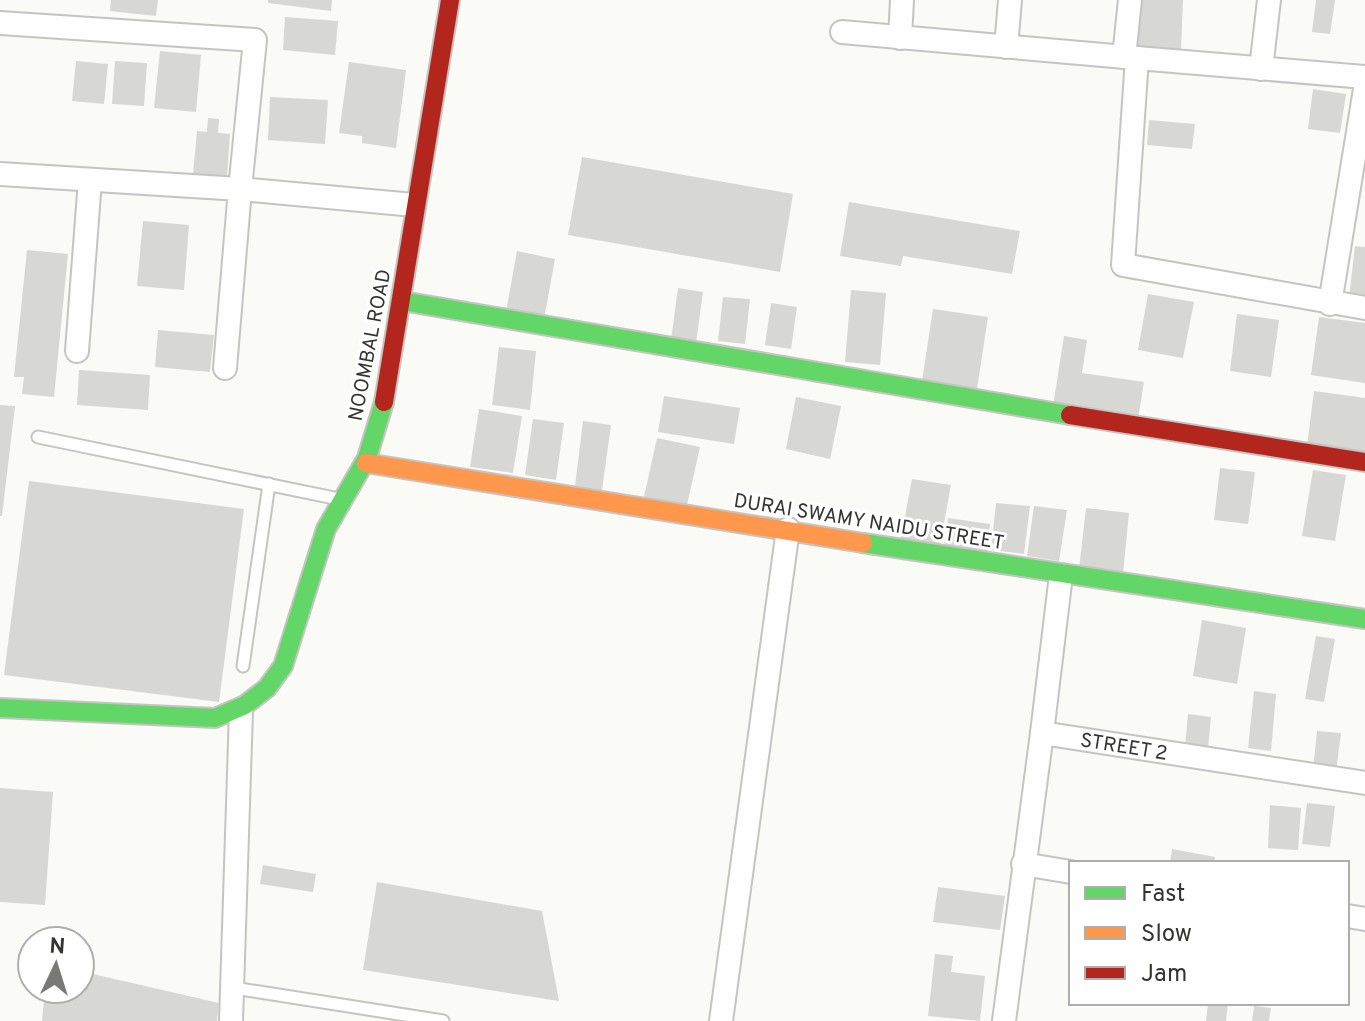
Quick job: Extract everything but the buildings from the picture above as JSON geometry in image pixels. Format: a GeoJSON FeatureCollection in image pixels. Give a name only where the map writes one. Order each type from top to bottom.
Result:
{"type":"FeatureCollection","features":[{"type":"Feature","properties":{"kind":"street","name":"NOOMBAL ROAD"},"geometry":{"type":"LineString","coordinates":[[241,711],[272,685],[289,657],[326,529],[366,463],[383,407],[450,0]]}},
{"type":"Feature","properties":{"kind":"street"},"geometry":{"type":"LineString","coordinates":[[900,38],[902,0]]}},
{"type":"Feature","properties":{"kind":"street"},"geometry":{"type":"LineString","coordinates":[[1006,47],[1010,0]]}},
{"type":"Feature","properties":{"kind":"street"},"geometry":{"type":"LineString","coordinates":[[1130,0],[1123,265],[1365,308]]}},
{"type":"Feature","properties":{"kind":"street"},"geometry":{"type":"LineString","coordinates":[[1261,69],[1269,0]]}},
{"type":"Feature","properties":{"kind":"street"},"geometry":{"type":"LineString","coordinates":[[0,23],[255,40],[225,368]]}},
{"type":"Feature","properties":{"kind":"street"},"geometry":{"type":"LineString","coordinates":[[842,32],[1365,77]]}},
{"type":"Feature","properties":{"kind":"street"},"geometry":{"type":"LineString","coordinates":[[1330,304],[1365,89]]}},
{"type":"Feature","properties":{"kind":"street"},"geometry":{"type":"LineString","coordinates":[[0,174],[240,189],[414,205]]}},
{"type":"Feature","properties":{"kind":"street"},"geometry":{"type":"LineString","coordinates":[[77,351],[90,180]]}},
{"type":"Feature","properties":{"kind":"street"},"geometry":{"type":"LineString","coordinates":[[402,301],[940,394],[1365,462]]}},
{"type":"Feature","properties":{"kind":"street","name":"DURAI SWAMY NAIDU STREET"},"geometry":{"type":"LineString","coordinates":[[366,463],[1061,575],[1365,619]]}},
{"type":"Feature","properties":{"kind":"street"},"geometry":{"type":"LineString","coordinates":[[721,1021],[788,529]]}},
{"type":"Feature","properties":{"kind":"street"},"geometry":{"type":"LineString","coordinates":[[1004,1021],[1061,575]]}},
{"type":"Feature","properties":{"kind":"street"},"geometry":{"type":"LineString","coordinates":[[0,708],[215,718],[241,711],[231,1021]]}},
{"type":"Feature","properties":{"kind":"street","name":"STREET 2"},"geometry":{"type":"LineString","coordinates":[[1042,733],[1365,783]]}},
{"type":"Feature","properties":{"kind":"street"},"geometry":{"type":"LineString","coordinates":[[1023,864],[1069,872]]}},
{"type":"Feature","properties":{"kind":"lane"},"geometry":{"type":"LineString","coordinates":[[38,437],[343,500]]}},
{"type":"Feature","properties":{"kind":"lane"},"geometry":{"type":"LineString","coordinates":[[243,666],[269,484]]}},
{"type":"Feature","properties":{"kind":"lane"},"geometry":{"type":"LineString","coordinates":[[234,988],[443,1021]]}},
{"type":"Feature","properties":{"kind":"traffic: fast"},"geometry":{"type":"LineString","coordinates":[[402,301],[1070,415]]}},
{"type":"Feature","properties":{"kind":"traffic: fast"},"geometry":{"type":"LineString","coordinates":[[0,708],[215,718],[245,705],[267,688],[283,666],[326,529],[367,458],[384,402]]}},
{"type":"Feature","properties":{"kind":"traffic: fast"},"geometry":{"type":"LineString","coordinates":[[863,543],[1365,619]]}},
{"type":"Feature","properties":{"kind":"traffic: slow"},"geometry":{"type":"LineString","coordinates":[[366,463],[863,543]]}},
{"type":"Feature","properties":{"kind":"traffic: jam"},"geometry":{"type":"LineString","coordinates":[[384,402],[450,0]]}},
{"type":"Feature","properties":{"kind":"traffic: jam"},"geometry":{"type":"LineString","coordinates":[[1070,415],[1365,462]]}}]}
